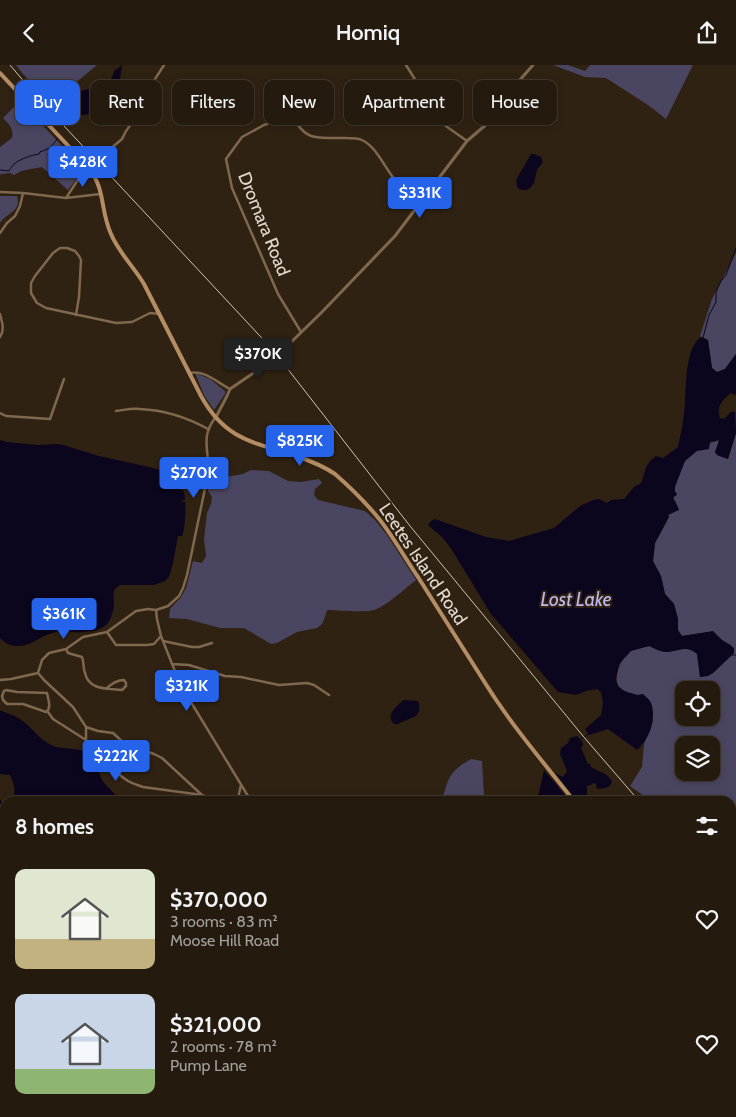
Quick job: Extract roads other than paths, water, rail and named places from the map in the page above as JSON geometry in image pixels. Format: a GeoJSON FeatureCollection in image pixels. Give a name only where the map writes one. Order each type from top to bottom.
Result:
{"type":"FeatureCollection","features":[{"type":"Feature","properties":{"kind":"main road","name":"Leetes Island Road"},"geometry":{"type":"LineString","coordinates":[[0,73],[88,167],[96,179],[112,237],[118,248],[140,275],[189,373],[215,418],[229,431],[248,441],[307,459],[323,467],[340,479],[366,504],[387,530],[502,709],[570,796]]}},
{"type":"Feature","properties":{"kind":"street"},"geometry":{"type":"LineString","coordinates":[[66,198],[83,172],[122,139],[136,117],[140,100],[164,65]]}},
{"type":"Feature","properties":{"kind":"street"},"geometry":{"type":"LineString","coordinates":[[406,65],[443,124],[467,141]]}},
{"type":"Feature","properties":{"kind":"street"},"geometry":{"type":"LineString","coordinates":[[38,673],[42,660],[49,653],[66,649],[83,637],[107,632],[136,611],[165,608],[179,596],[187,575],[209,465],[208,429],[230,389],[276,357],[395,236],[467,141],[509,105],[519,81],[533,65]]}},
{"type":"Feature","properties":{"kind":"street","name":"Dromara Road"},"geometry":{"type":"LineString","coordinates":[[302,332],[278,294],[232,188],[226,159],[242,137],[264,125],[292,115],[298,127],[309,136],[318,139],[332,137],[361,139],[369,145],[393,177],[420,202]]}},
{"type":"Feature","properties":{"kind":"street"},"geometry":{"type":"LineString","coordinates":[[0,192],[66,198],[101,193]]}},
{"type":"Feature","properties":{"kind":"street"},"geometry":{"type":"LineString","coordinates":[[0,233],[15,216],[24,193]]}},
{"type":"Feature","properties":{"kind":"street"},"geometry":{"type":"LineString","coordinates":[[76,315],[80,297],[81,260],[75,251],[68,247],[63,247],[53,253],[35,276],[32,283],[31,293],[34,300],[41,306],[76,315],[122,323],[132,322],[150,313],[160,314]]}},
{"type":"Feature","properties":{"kind":"street"},"geometry":{"type":"LineString","coordinates":[[150,313],[155,305]]}},
{"type":"Feature","properties":{"kind":"street"},"geometry":{"type":"LineString","coordinates":[[0,315],[3,328],[0,337]]}},
{"type":"Feature","properties":{"kind":"street"},"geometry":{"type":"LineString","coordinates":[[189,373],[195,372],[206,375],[230,389]]}},
{"type":"Feature","properties":{"kind":"street"},"geometry":{"type":"LineString","coordinates":[[0,413],[6,416],[50,419],[64,379]]}},
{"type":"Feature","properties":{"kind":"street"},"geometry":{"type":"LineString","coordinates":[[116,411],[138,409],[159,411],[208,429]]}},
{"type":"Feature","properties":{"kind":"street"},"geometry":{"type":"LineString","coordinates":[[156,610],[161,636],[180,684],[248,796]]}},
{"type":"Feature","properties":{"kind":"street"},"geometry":{"type":"LineString","coordinates":[[107,632],[116,645],[154,644],[161,636]]}},
{"type":"Feature","properties":{"kind":"street"},"geometry":{"type":"LineString","coordinates":[[163,641],[192,647],[212,643]]}},
{"type":"Feature","properties":{"kind":"street"},"geometry":{"type":"LineString","coordinates":[[66,649],[68,653],[82,657],[84,673],[93,685],[106,689],[122,689],[126,686],[126,683],[124,680],[120,680],[111,684],[106,689]]}},
{"type":"Feature","properties":{"kind":"street"},"geometry":{"type":"LineString","coordinates":[[172,664],[189,665],[225,676],[241,677],[279,685],[306,683],[314,685],[329,695]]}},
{"type":"Feature","properties":{"kind":"street"},"geometry":{"type":"LineString","coordinates":[[0,680],[38,673]]}},
{"type":"Feature","properties":{"kind":"street"},"geometry":{"type":"LineString","coordinates":[[38,673],[73,707],[86,727],[87,745],[126,780],[143,787],[202,795]]}},
{"type":"Feature","properties":{"kind":"street"},"geometry":{"type":"LineString","coordinates":[[50,685],[47,693],[50,707],[48,711],[52,719],[86,740]]}},
{"type":"Feature","properties":{"kind":"street"},"geometry":{"type":"LineString","coordinates":[[47,693],[6,690],[2,696],[7,704],[23,704],[41,711],[48,711]]}},
{"type":"Feature","properties":{"kind":"street"},"geometry":{"type":"LineString","coordinates":[[86,727],[112,733],[125,744],[162,758],[202,795]]}},
{"type":"Feature","properties":{"kind":"street"},"geometry":{"type":"LineString","coordinates":[[238,796],[241,785]]}},
{"type":"Feature","properties":{"kind":"water"},"geometry":{"type":"Polygon","coordinates":[[[122,65],[120,80],[109,80],[112,78],[114,71],[122,65]]]}},
{"type":"Feature","properties":{"kind":"water"},"geometry":{"type":"Polygon","coordinates":[[[89,89],[90,113],[80,115],[80,91],[89,89]]]}},
{"type":"Feature","properties":{"kind":"water"},"geometry":{"type":"Polygon","coordinates":[[[531,154],[541,157],[543,162],[537,170],[531,187],[527,190],[519,189],[516,180],[531,154]]]}},
{"type":"Feature","properties":{"kind":"water","name":"Lost Lake"},"geometry":{"type":"Polygon","coordinates":[[[701,337],[708,340],[712,368],[717,372],[725,369],[736,354],[736,395],[731,393],[723,401],[719,414],[720,418],[724,419],[731,412],[735,412],[736,433],[728,459],[717,455],[715,452],[719,440],[710,442],[709,449],[697,451],[685,461],[675,487],[676,496],[673,497],[679,510],[668,515],[669,517],[655,543],[653,561],[661,576],[665,594],[674,604],[678,619],[678,630],[682,636],[713,631],[734,648],[734,653],[713,673],[700,677],[697,654],[689,649],[665,652],[649,646],[631,651],[619,664],[616,679],[618,686],[624,691],[637,695],[643,694],[653,709],[651,729],[645,741],[637,750],[608,729],[589,735],[585,729],[601,715],[603,703],[601,692],[597,689],[576,695],[558,692],[491,614],[452,550],[443,538],[428,525],[435,519],[486,537],[509,541],[554,528],[580,506],[593,500],[599,499],[607,503],[611,500],[624,499],[635,486],[640,484],[646,467],[651,460],[656,456],[663,458],[678,447],[684,415],[689,358],[696,342],[701,337]]]}},
{"type":"Feature","properties":{"kind":"water"},"geometry":{"type":"Polygon","coordinates":[[[0,440],[38,445],[63,445],[99,456],[182,476],[183,489],[178,490],[183,490],[185,496],[185,500],[179,501],[185,502],[185,524],[182,536],[178,536],[169,577],[165,581],[154,585],[120,585],[117,587],[114,593],[114,606],[110,619],[104,627],[98,630],[51,633],[22,646],[8,644],[0,638],[0,440]]]}},
{"type":"Feature","properties":{"kind":"water"},"geometry":{"type":"Polygon","coordinates":[[[403,700],[418,701],[418,713],[416,716],[394,724],[391,714],[403,700]]]}},
{"type":"Feature","properties":{"kind":"water"},"geometry":{"type":"Polygon","coordinates":[[[0,710],[21,720],[53,746],[82,750],[93,756],[101,778],[116,796],[13,796],[14,785],[10,775],[0,774],[0,710]]]}},
{"type":"Feature","properties":{"kind":"water"},"geometry":{"type":"Polygon","coordinates":[[[577,736],[582,741],[583,745],[581,748],[588,764],[610,779],[612,782],[608,787],[597,789],[596,784],[593,783],[587,786],[587,796],[573,796],[555,773],[563,777],[567,771],[560,754],[561,748],[568,743],[570,738],[577,736]]]}},
{"type":"Feature","properties":{"kind":"water"},"geometry":{"type":"Polygon","coordinates":[[[544,770],[566,796],[538,796],[544,770]]]}},
{"type":"Feature","properties":{"kind":"waterway"},"geometry":{"type":"LineString","coordinates":[[0,170],[9,171],[19,160],[39,154],[50,148],[58,138]]}},
{"type":"Feature","properties":{"kind":"waterway"},"geometry":{"type":"LineString","coordinates":[[703,338],[709,315],[716,302],[716,292],[726,275],[736,248]]}},
{"type":"Feature","properties":{"kind":"waterway"},"geometry":{"type":"LineString","coordinates":[[581,739],[588,734]]}},
{"type":"Feature","properties":{"kind":"railway"},"geometry":{"type":"LineString","coordinates":[[10,65],[37,97],[273,350],[410,526],[635,796]]}}]}
